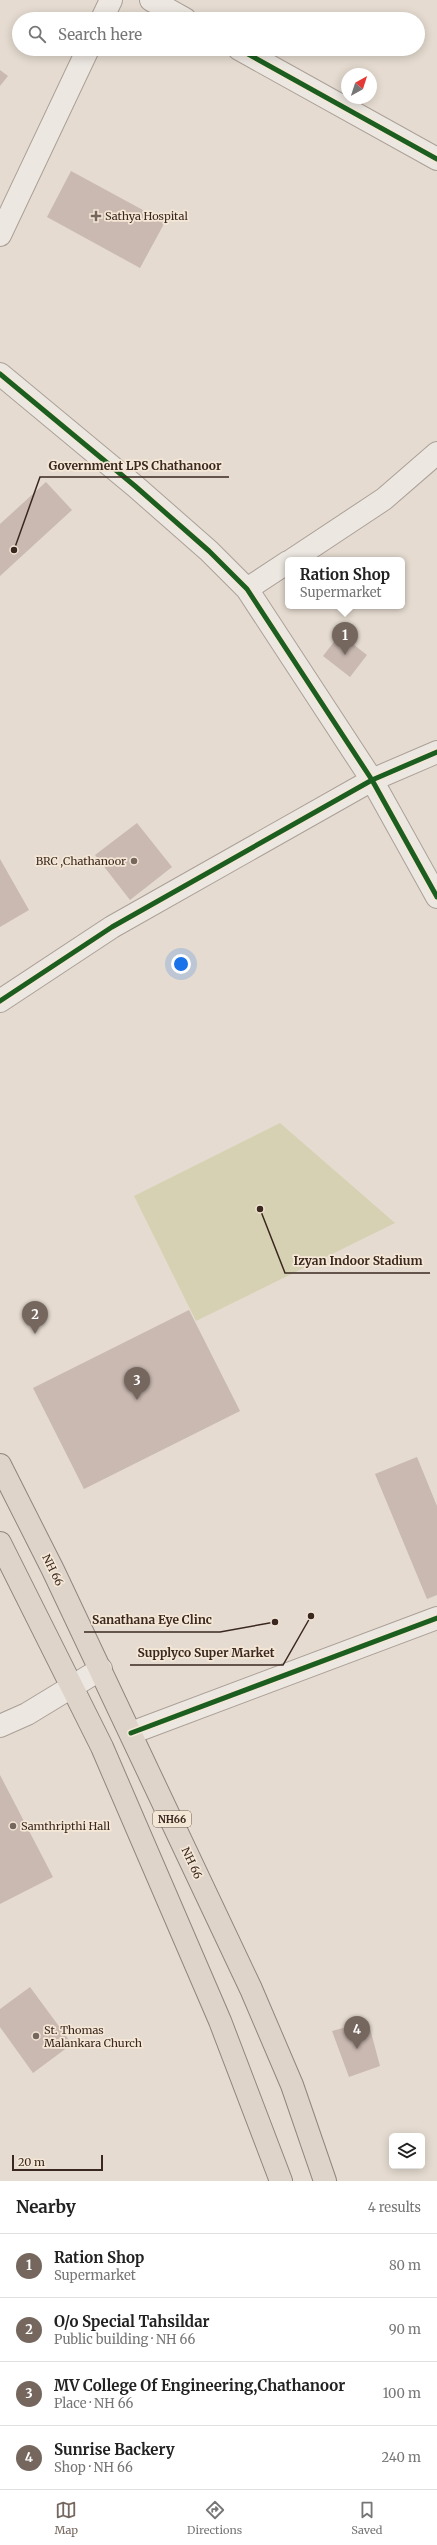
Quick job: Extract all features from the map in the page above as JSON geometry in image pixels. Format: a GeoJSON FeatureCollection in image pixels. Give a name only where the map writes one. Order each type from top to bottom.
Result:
{"type":"FeatureCollection","features":[{"type":"Feature","properties":{"kind":"highway","name":"NH 66"},"geometry":{"type":"LineString","coordinates":[[0,1465],[101,1670],[251,1989],[292,2085],[325,2181]]}},
{"type":"Feature","properties":{"kind":"highway","name":"NH66"},"geometry":{"type":"LineString","coordinates":[[0,1543],[102,1747],[220,2021],[281,2181]]}},
{"type":"Feature","properties":{"kind":"street"},"geometry":{"type":"LineString","coordinates":[[105,12],[111,0]]}},
{"type":"Feature","properties":{"kind":"street"},"geometry":{"type":"LineString","coordinates":[[151,0],[172,12]]}},
{"type":"Feature","properties":{"kind":"street"},"geometry":{"type":"LineString","coordinates":[[0,235],[85,56]]}},
{"type":"Feature","properties":{"kind":"street"},"geometry":{"type":"LineString","coordinates":[[252,56],[437,159]]}},
{"type":"Feature","properties":{"kind":"street"},"geometry":{"type":"LineString","coordinates":[[0,374],[135,486],[209,551],[247,589],[372,780],[437,896]]}},
{"type":"Feature","properties":{"kind":"street"},"geometry":{"type":"LineString","coordinates":[[297,557],[384,499],[437,453]]}},
{"type":"Feature","properties":{"kind":"street"},"geometry":{"type":"LineString","coordinates":[[247,589],[285,564]]}},
{"type":"Feature","properties":{"kind":"street"},"geometry":{"type":"LineString","coordinates":[[0,1001],[112,927],[372,780],[437,752]]}},
{"type":"Feature","properties":{"kind":"street"},"geometry":{"type":"LineString","coordinates":[[131,1733],[437,1618]]}},
{"type":"Feature","properties":{"kind":"street"},"geometry":{"type":"LineString","coordinates":[[0,1726],[27,1714],[101,1670]]}},
{"type":"Feature","properties":{"kind":"shaded area"},"geometry":{"type":"Polygon","coordinates":[[[280,1123],[395,1223],[196,1321],[134,1196],[280,1123]]]}},
{"type":"Feature","properties":{"kind":"building"},"geometry":{"type":"Polygon","coordinates":[[[0,70],[8,76],[0,86],[0,70]]]}},
{"type":"Feature","properties":{"kind":"building"},"geometry":{"type":"Polygon","coordinates":[[[71,171],[165,222],[140,268],[47,217],[71,171]]]}},
{"type":"Feature","properties":{"kind":"building"},"geometry":{"type":"Polygon","coordinates":[[[46,482],[72,510],[0,576],[0,524],[46,482]]]}},
{"type":"Feature","properties":{"kind":"building"},"geometry":{"type":"Polygon","coordinates":[[[340,634],[367,655],[350,677],[323,656],[340,634]]]}},
{"type":"Feature","properties":{"kind":"building","name":"BRC ,Chathanoor"},"geometry":{"type":"Polygon","coordinates":[[[137,823],[172,867],[130,900],[95,855],[137,823]]]}},
{"type":"Feature","properties":{"kind":"building"},"geometry":{"type":"Polygon","coordinates":[[[0,859],[29,910],[0,927],[0,859]]]}},
{"type":"Feature","properties":{"kind":"building"},"geometry":{"type":"Polygon","coordinates":[[[189,1310],[240,1411],[84,1489],[33,1388],[189,1310]]]}},
{"type":"Feature","properties":{"kind":"building"},"geometry":{"type":"Polygon","coordinates":[[[417,1457],[437,1506],[437,1595],[427,1599],[375,1474],[417,1457]]]}},
{"type":"Feature","properties":{"kind":"building","name":"Samthripthi Hall"},"geometry":{"type":"Polygon","coordinates":[[[0,1775],[53,1877],[0,1904],[0,1775]]]}},
{"type":"Feature","properties":{"kind":"building","name":"St. Thomas Malankara Church"},"geometry":{"type":"Polygon","coordinates":[[[30,1987],[72,2044],[33,2073],[0,2027],[0,2009],[30,1987]]]}},
{"type":"Feature","properties":{"kind":"building"},"geometry":{"type":"Polygon","coordinates":[[[368,2021],[380,2066],[349,2077],[332,2031],[368,2021]]]}},
{"type":"Feature","properties":{"kind":"cycle path"},"geometry":{"type":"LineString","coordinates":[[252,56],[437,159]]}},
{"type":"Feature","properties":{"kind":"cycle path"},"geometry":{"type":"LineString","coordinates":[[0,374],[135,486],[209,551],[247,589],[372,780],[437,752]]}},
{"type":"Feature","properties":{"kind":"cycle path"},"geometry":{"type":"LineString","coordinates":[[0,1001],[112,927],[372,780],[437,897]]}},
{"type":"Feature","properties":{"kind":"cycle path"},"geometry":{"type":"LineString","coordinates":[[131,1733],[437,1618]]}},
{"type":"Feature","properties":{"kind":"place","name":"Sathya Hospital"},"geometry":{"type":"Point","coordinates":[96,216]}},
{"type":"Feature","properties":{"kind":"place","name":"Government LPS Chathanoor"},"geometry":{"type":"Point","coordinates":[14,550]}},
{"type":"Feature","properties":{"kind":"place","name":"Ration Shop"},"geometry":{"type":"Point","coordinates":[345,655]}},
{"type":"Feature","properties":{"kind":"place","name":"BRC ,Chathanoor"},"geometry":{"type":"Point","coordinates":[134,861]}},
{"type":"Feature","properties":{"kind":"place","name":"Izyan Indoor Stadium"},"geometry":{"type":"Point","coordinates":[260,1209]}},
{"type":"Feature","properties":{"kind":"place","name":"O/o Special Tahsildar"},"geometry":{"type":"Point","coordinates":[35,1334]}},
{"type":"Feature","properties":{"kind":"place","name":"MV College Of Engineering,Chathanoor"},"geometry":{"type":"Point","coordinates":[137,1400]}},
{"type":"Feature","properties":{"kind":"place","name":"Supplyco Super Market"},"geometry":{"type":"Point","coordinates":[311,1616]}},
{"type":"Feature","properties":{"kind":"place","name":"Sanathana Eye Clinc"},"geometry":{"type":"Point","coordinates":[275,1622]}},
{"type":"Feature","properties":{"kind":"place","name":"Samthripthi Hall"},"geometry":{"type":"Point","coordinates":[13,1826]}},
{"type":"Feature","properties":{"kind":"place","name":"St. Thomas Malankara Church"},"geometry":{"type":"Point","coordinates":[36,2036]}},
{"type":"Feature","properties":{"kind":"place","name":"Sunrise Backery"},"geometry":{"type":"Point","coordinates":[357,2049]}}]}
